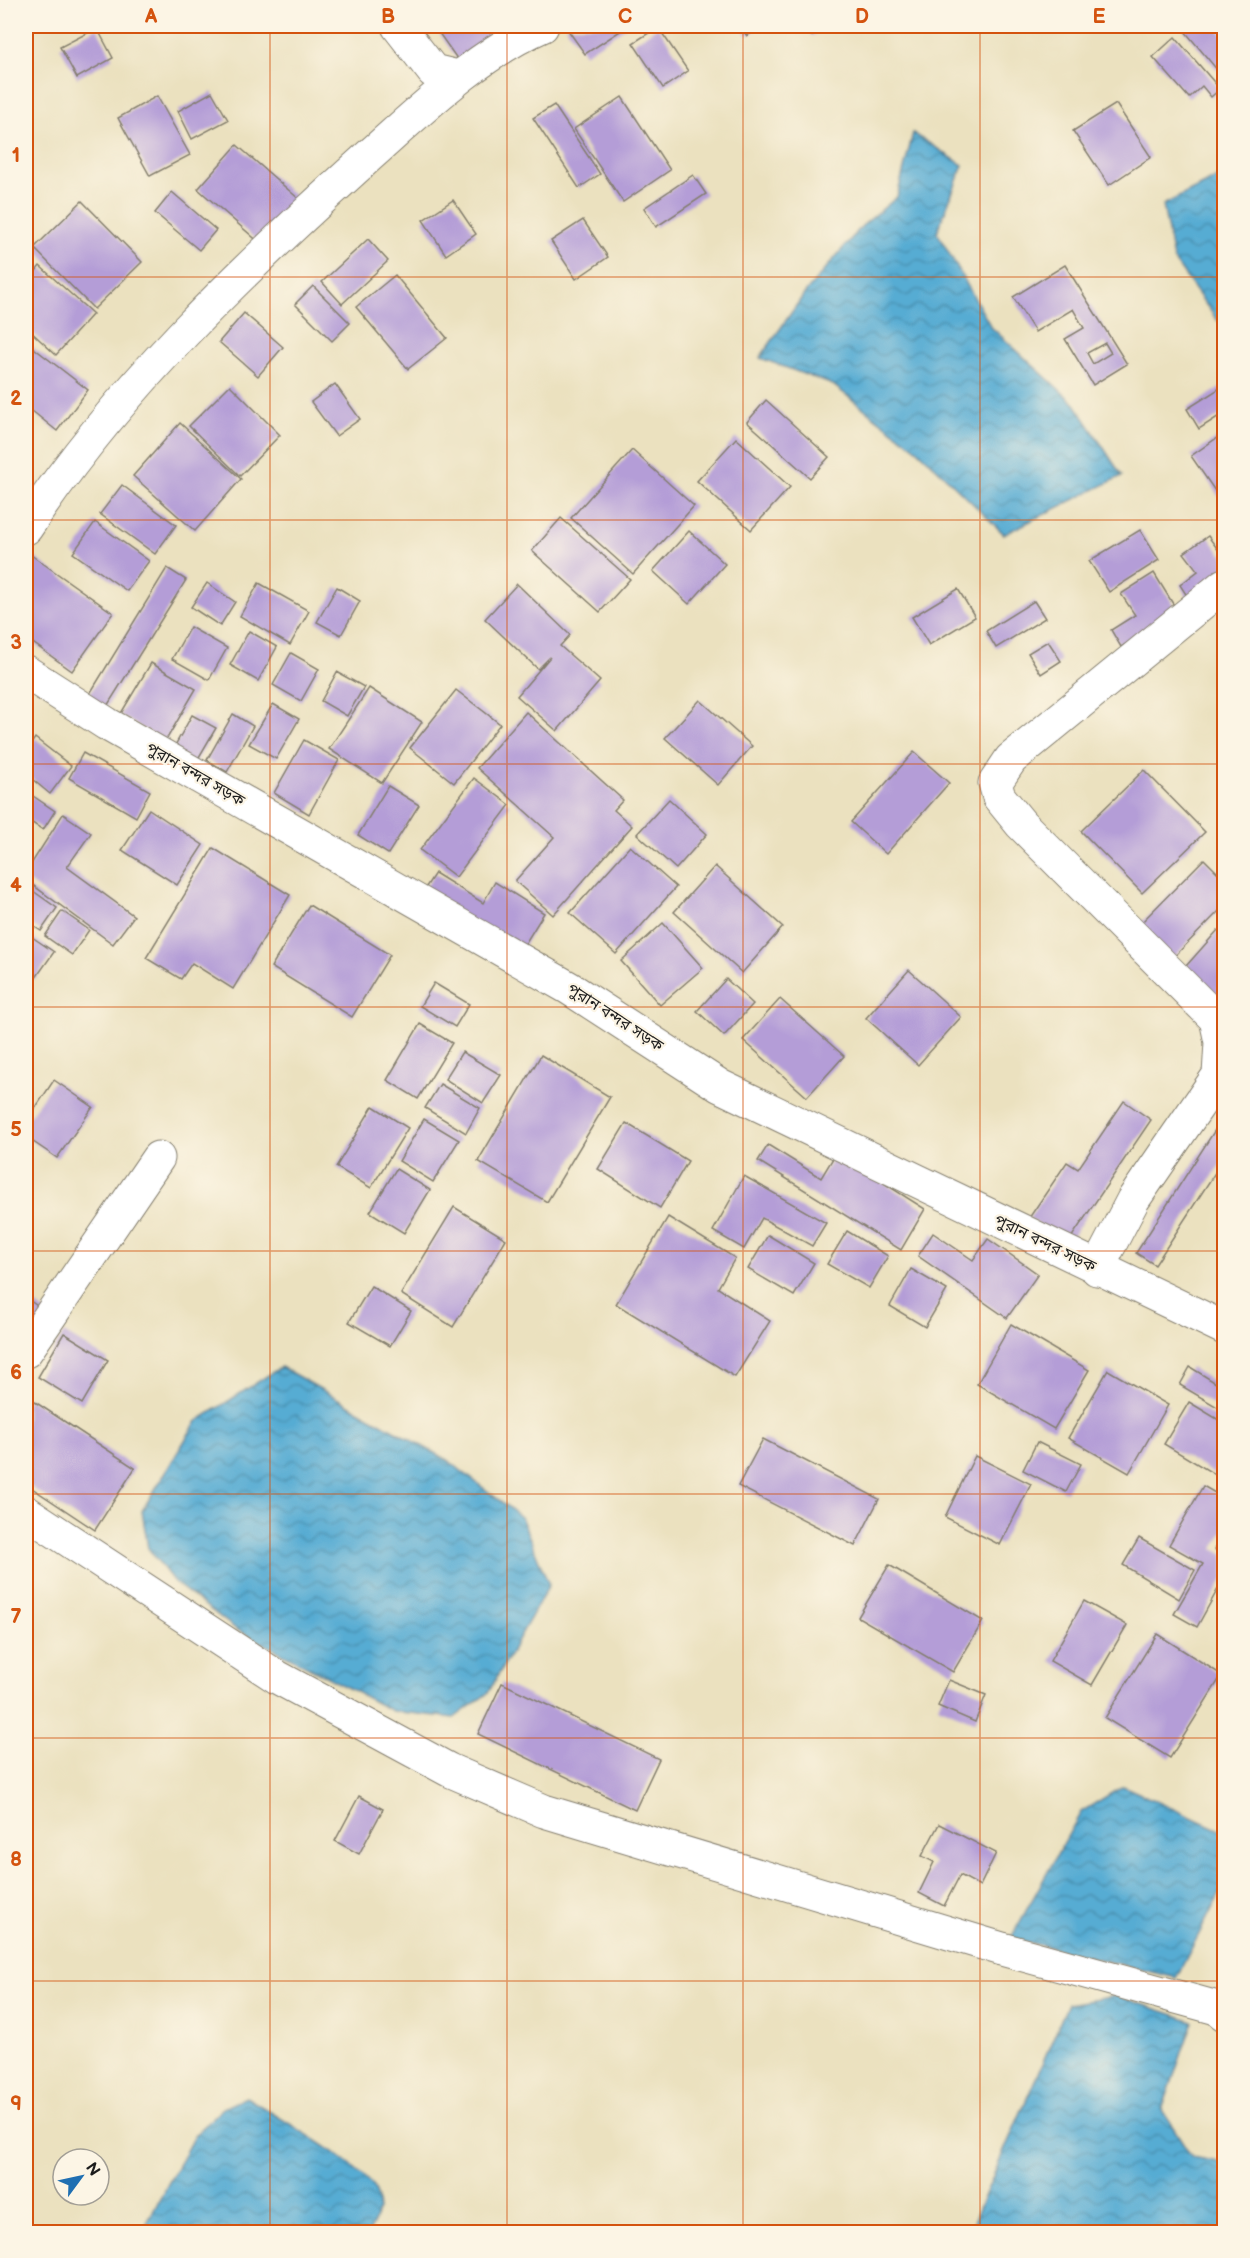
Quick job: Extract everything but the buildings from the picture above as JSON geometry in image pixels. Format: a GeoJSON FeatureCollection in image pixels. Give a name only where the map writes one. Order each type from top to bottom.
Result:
{"type":"FeatureCollection","features":[{"type":"Feature","properties":{"kind":"street"},"geometry":{"type":"LineString","coordinates":[[398,26],[433,71],[459,76]]}},
{"type":"Feature","properties":{"kind":"street"},"geometry":{"type":"LineString","coordinates":[[26,528],[109,414],[188,328],[341,182],[459,76],[542,26]]}},
{"type":"Feature","properties":{"kind":"street"},"geometry":{"type":"LineString","coordinates":[[1097,1269],[1133,1200],[1219,1076],[1221,1042],[1216,1019],[1021,824],[999,797],[995,783],[1011,759],[1224,585]]}},
{"type":"Feature","properties":{"kind":"street","name":"পুরান বন্দর সড়ক"},"geometry":{"type":"LineString","coordinates":[[26,672],[168,759],[384,880],[569,988],[720,1086],[1224,1328]]}},
{"type":"Feature","properties":{"kind":"street"},"geometry":{"type":"LineString","coordinates":[[26,1352],[158,1158]]}},
{"type":"Feature","properties":{"kind":"street"},"geometry":{"type":"LineString","coordinates":[[26,1512],[277,1677],[450,1770],[544,1811],[1002,1949],[1217,2008],[1224,2014]]}},
{"type":"Feature","properties":{"kind":"water"},"geometry":{"type":"Polygon","coordinates":[[[913,133],[963,165],[937,232],[991,327],[1075,404],[1122,476],[1004,534],[918,450],[833,385],[760,358],[805,293],[862,226],[897,197],[913,133]]]}},
{"type":"Feature","properties":{"kind":"water"},"geometry":{"type":"Polygon","coordinates":[[[1224,174],[1224,324],[1217,320],[1173,259],[1163,205],[1224,174]]]}},
{"type":"Feature","properties":{"kind":"water"},"geometry":{"type":"Polygon","coordinates":[[[281,1367],[447,1460],[521,1517],[549,1585],[488,1693],[454,1718],[392,1711],[236,1629],[174,1582],[148,1548],[142,1511],[196,1422],[281,1367]]]}},
{"type":"Feature","properties":{"kind":"water"},"geometry":{"type":"Polygon","coordinates":[[[1123,1786],[1224,1832],[1224,1886],[1176,1978],[1011,1938],[1081,1812],[1123,1786]]]}},
{"type":"Feature","properties":{"kind":"water"},"geometry":{"type":"Polygon","coordinates":[[[1116,1996],[1193,2021],[1162,2110],[1192,2157],[1224,2163],[1224,2232],[980,2232],[971,2227],[1068,2004],[1116,1996]]]}},
{"type":"Feature","properties":{"kind":"water"},"geometry":{"type":"Polygon","coordinates":[[[246,2097],[334,2153],[365,2178],[377,2194],[378,2200],[376,2217],[369,2232],[142,2232],[194,2136],[223,2108],[246,2097]]]}}]}
